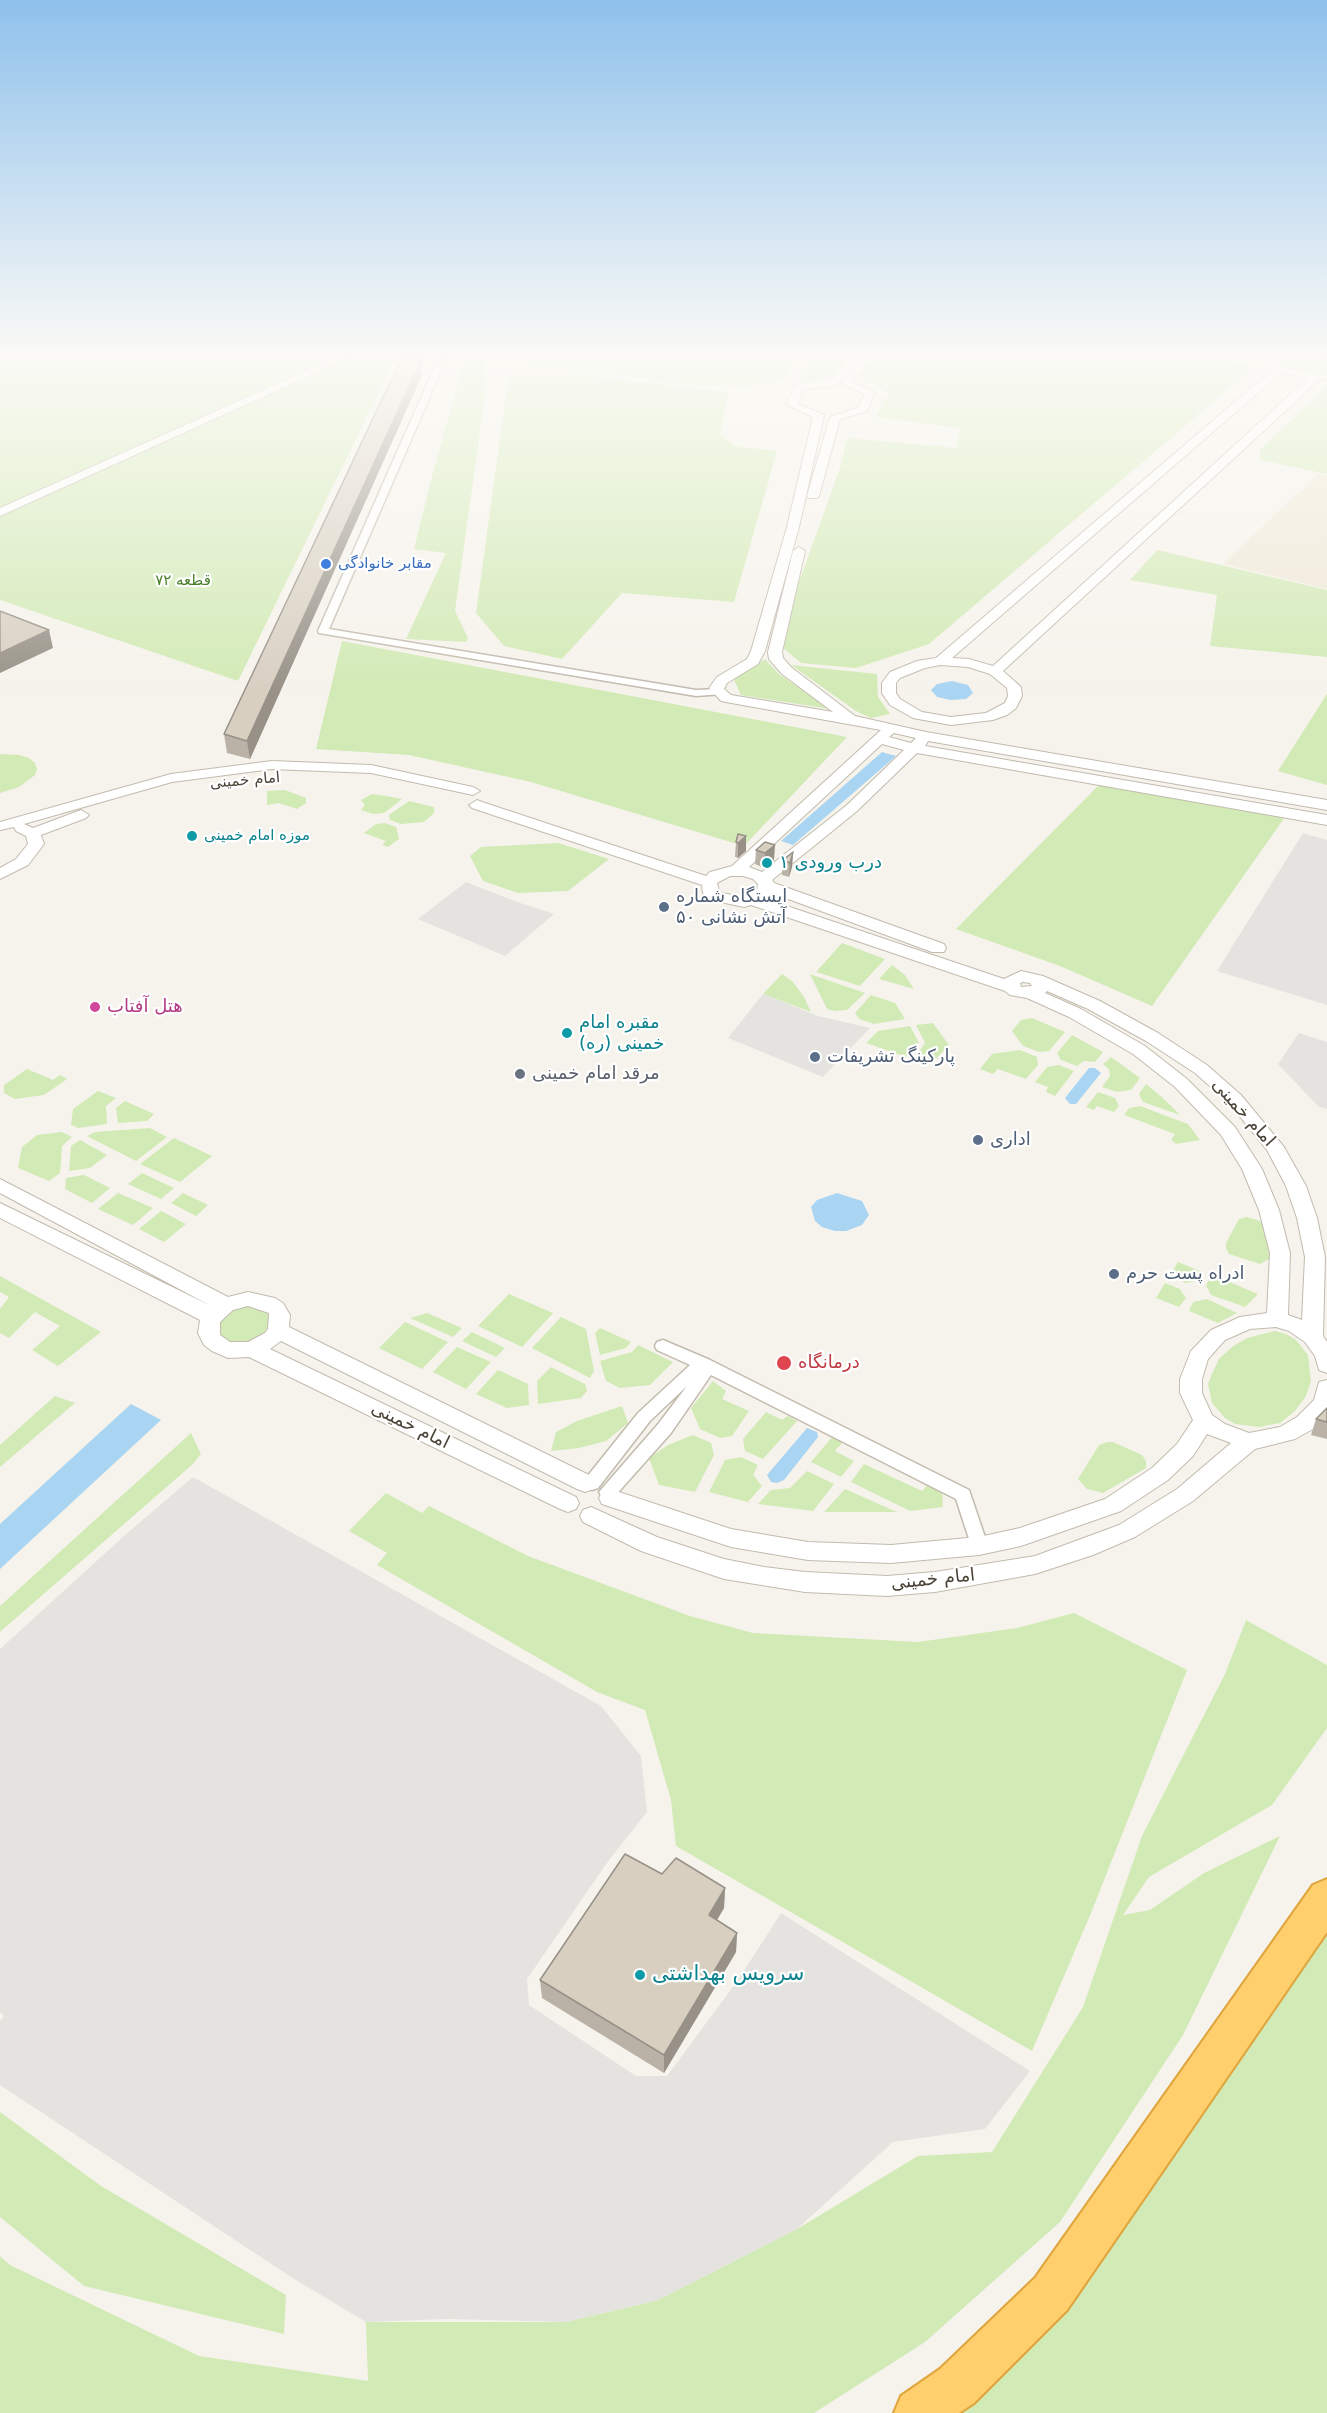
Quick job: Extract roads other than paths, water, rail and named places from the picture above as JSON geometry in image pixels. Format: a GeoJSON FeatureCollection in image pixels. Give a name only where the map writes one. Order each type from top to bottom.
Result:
{"type":"FeatureCollection","features":[{"type":"Feature","properties":{"kind":"highway"},"geometry":{"type":"LineString","coordinates":[[918,2413],[957,2386],[1051,2294],[1327,1898]]}},
{"type":"Feature","properties":{"kind":"street"},"geometry":{"type":"LineString","coordinates":[[0,503],[76,470]]}},
{"type":"Feature","properties":{"kind":"street"},"geometry":{"type":"LineString","coordinates":[[0,512],[95,470]]}},
{"type":"Feature","properties":{"kind":"street"},"geometry":{"type":"LineString","coordinates":[[394,470],[323,632],[696,693],[719,692]]}},
{"type":"Feature","properties":{"kind":"street"},"geometry":{"type":"LineString","coordinates":[[806,470],[758,651],[753,661],[722,680],[716,688],[726,698],[851,718],[926,736],[1251,799],[1327,820]]}},
{"type":"Feature","properties":{"kind":"street"},"geometry":{"type":"LineString","coordinates":[[822,470],[775,652],[779,665],[851,718]]}},
{"type":"Feature","properties":{"kind":"street"},"geometry":{"type":"LineString","coordinates":[[940,662],[1163,470]]}},
{"type":"Feature","properties":{"kind":"street"},"geometry":{"type":"LineString","coordinates":[[995,671],[1219,470]]}},
{"type":"Feature","properties":{"kind":"street"},"geometry":{"type":"LineString","coordinates":[[940,662],[969,663],[995,671],[1014,687],[1016,696],[1011,705],[1002,712],[970,720],[931,718],[907,710],[895,702],[889,693],[889,683],[895,675],[906,668],[940,662]]}},
{"type":"Feature","properties":{"kind":"street"},"geometry":{"type":"LineString","coordinates":[[907,710],[879,739],[722,875],[711,893],[734,902],[753,900],[1014,982],[1030,976],[1036,988]]}},
{"type":"Feature","properties":{"kind":"street"},"geometry":{"type":"LineString","coordinates":[[753,900],[765,892],[765,883],[852,807],[926,736],[931,718]]}},
{"type":"Feature","properties":{"kind":"street"},"geometry":{"type":"LineString","coordinates":[[879,739],[914,748],[1251,799],[1327,805]]}},
{"type":"Feature","properties":{"kind":"street","name":"امام خمینی"},"geometry":{"type":"LineString","coordinates":[[0,826],[171,778],[272,765],[371,769],[475,798],[722,875],[752,873],[765,883]]}},
{"type":"Feature","properties":{"kind":"street","name":"امام خمینی"},"geometry":{"type":"LineString","coordinates":[[33,833],[99,809],[163,792],[224,780],[270,777],[366,780],[475,798]]}},
{"type":"Feature","properties":{"kind":"street"},"geometry":{"type":"LineString","coordinates":[[0,826],[21,828],[33,833],[36,844],[22,862],[0,874]]}},
{"type":"Feature","properties":{"kind":"street"},"geometry":{"type":"LineString","coordinates":[[765,883],[1014,982]]}},
{"type":"Feature","properties":{"kind":"street","name":"امام خمینی"},"geometry":{"type":"LineString","coordinates":[[1036,988],[1139,1050],[1181,1083],[1228,1131],[1252,1169],[1276,1231],[1280,1252],[1277,1319]]}},
{"type":"Feature","properties":{"kind":"street","name":"امام خمینی"},"geometry":{"type":"LineString","coordinates":[[1036,988],[1094,1005],[1152,1036],[1201,1069],[1235,1100],[1275,1147],[1296,1186],[1307,1218],[1315,1257],[1312,1337]]}},
{"type":"Feature","properties":{"kind":"street"},"geometry":{"type":"LineString","coordinates":[[0,1185],[219,1311]]}},
{"type":"Feature","properties":{"kind":"street"},"geometry":{"type":"LineString","coordinates":[[0,1210],[219,1311]]}},
{"type":"Feature","properties":{"kind":"street"},"geometry":{"type":"LineString","coordinates":[[248,1299],[268,1303],[280,1315],[278,1330],[263,1345],[252,1349],[228,1350],[211,1340],[208,1333],[219,1311],[248,1299]]}},
{"type":"Feature","properties":{"kind":"street"},"geometry":{"type":"LineString","coordinates":[[1326,1398],[1305,1423],[1287,1433],[1249,1441],[1217,1430],[1204,1420],[1191,1394],[1191,1379],[1198,1356],[1218,1335],[1248,1322],[1277,1319],[1296,1326],[1312,1337],[1325,1355],[1327,1365]]}},
{"type":"Feature","properties":{"kind":"street","name":"امام خمینی"},"geometry":{"type":"LineString","coordinates":[[278,1330],[599,1489],[731,1538],[808,1551],[891,1554],[979,1546],[1021,1537],[1113,1505],[1161,1474],[1185,1450],[1204,1420]]}},
{"type":"Feature","properties":{"kind":"street"},"geometry":{"type":"LineString","coordinates":[[663,1346],[704,1364],[963,1495],[979,1546]]}},
{"type":"Feature","properties":{"kind":"street","name":"امام خمینی"},"geometry":{"type":"LineString","coordinates":[[252,1349],[568,1503]]}},
{"type":"Feature","properties":{"kind":"street"},"geometry":{"type":"LineString","coordinates":[[599,1489],[607,1508],[603,1512],[591,1516],[579,1515],[568,1503],[567,1498],[573,1488],[599,1489],[671,1419],[703,1376],[704,1364]]}},
{"type":"Feature","properties":{"kind":"street","name":"امام خمینی"},"geometry":{"type":"LineString","coordinates":[[591,1516],[650,1544],[724,1569],[764,1577],[804,1582],[887,1586],[935,1582],[1035,1565],[1127,1531],[1185,1495],[1249,1441]]}},
{"type":"Feature","properties":{"kind":"water"},"geometry":{"type":"Polygon","coordinates":[[[952,681],[968,685],[973,693],[966,699],[951,700],[937,697],[931,690],[937,684],[952,681]]]}},
{"type":"Feature","properties":{"kind":"water"},"geometry":{"type":"Polygon","coordinates":[[[882,752],[896,756],[793,845],[781,841],[882,752]]]}},
{"type":"Feature","properties":{"kind":"water"},"geometry":{"type":"Polygon","coordinates":[[[1089,1068],[1095,1068],[1101,1073],[1076,1104],[1070,1104],[1065,1098],[1089,1068]]]}},
{"type":"Feature","properties":{"kind":"water"},"geometry":{"type":"Polygon","coordinates":[[[837,1193],[862,1201],[869,1215],[862,1225],[846,1231],[835,1231],[822,1227],[815,1221],[811,1207],[817,1200],[837,1193]]]}},
{"type":"Feature","properties":{"kind":"water"},"geometry":{"type":"Polygon","coordinates":[[[131,1404],[161,1420],[0,1569],[0,1524],[131,1404]]]}},
{"type":"Feature","properties":{"kind":"water"},"geometry":{"type":"Polygon","coordinates":[[[807,1428],[817,1432],[818,1437],[784,1480],[777,1483],[771,1482],[767,1475],[807,1428]]]}},
{"type":"Feature","properties":{"kind":"place","name":"مقابر خانوادگی"},"geometry":{"type":"Point","coordinates":[326,564]}},
{"type":"Feature","properties":{"kind":"place","name":"موزه امام خمینی"},"geometry":{"type":"Point","coordinates":[192,836]}},
{"type":"Feature","properties":{"kind":"place","name":"درب ورودی ۱"},"geometry":{"type":"Point","coordinates":[767,863]}},
{"type":"Feature","properties":{"kind":"place","name":"ایستگاه شماره ۵۰ آتش نشانی"},"geometry":{"type":"Point","coordinates":[664,907]}},
{"type":"Feature","properties":{"kind":"place","name":"هتل آفتاب"},"geometry":{"type":"Point","coordinates":[95,1007]}},
{"type":"Feature","properties":{"kind":"place","name":"مقبره امام خمینی (ره)"},"geometry":{"type":"Point","coordinates":[567,1033]}},
{"type":"Feature","properties":{"kind":"place","name":"پارکینگ تشریفات"},"geometry":{"type":"Point","coordinates":[815,1057]}},
{"type":"Feature","properties":{"kind":"place","name":"مرقد امام خمینی"},"geometry":{"type":"Point","coordinates":[520,1074]}},
{"type":"Feature","properties":{"kind":"place","name":"اداری"},"geometry":{"type":"Point","coordinates":[978,1140]}},
{"type":"Feature","properties":{"kind":"place","name":"ادراه پست حرم"},"geometry":{"type":"Point","coordinates":[1114,1274]}},
{"type":"Feature","properties":{"kind":"place","name":"درمانگاه"},"geometry":{"type":"Point","coordinates":[784,1363]}},
{"type":"Feature","properties":{"kind":"place","name":"سرویس بهداشتی"},"geometry":{"type":"Point","coordinates":[640,1975]}},
{"type":"Feature","properties":{"kind":"park label","name":"قطعه ۷۲"},"geometry":{"type":"Point","coordinates":[183,581]}}]}
